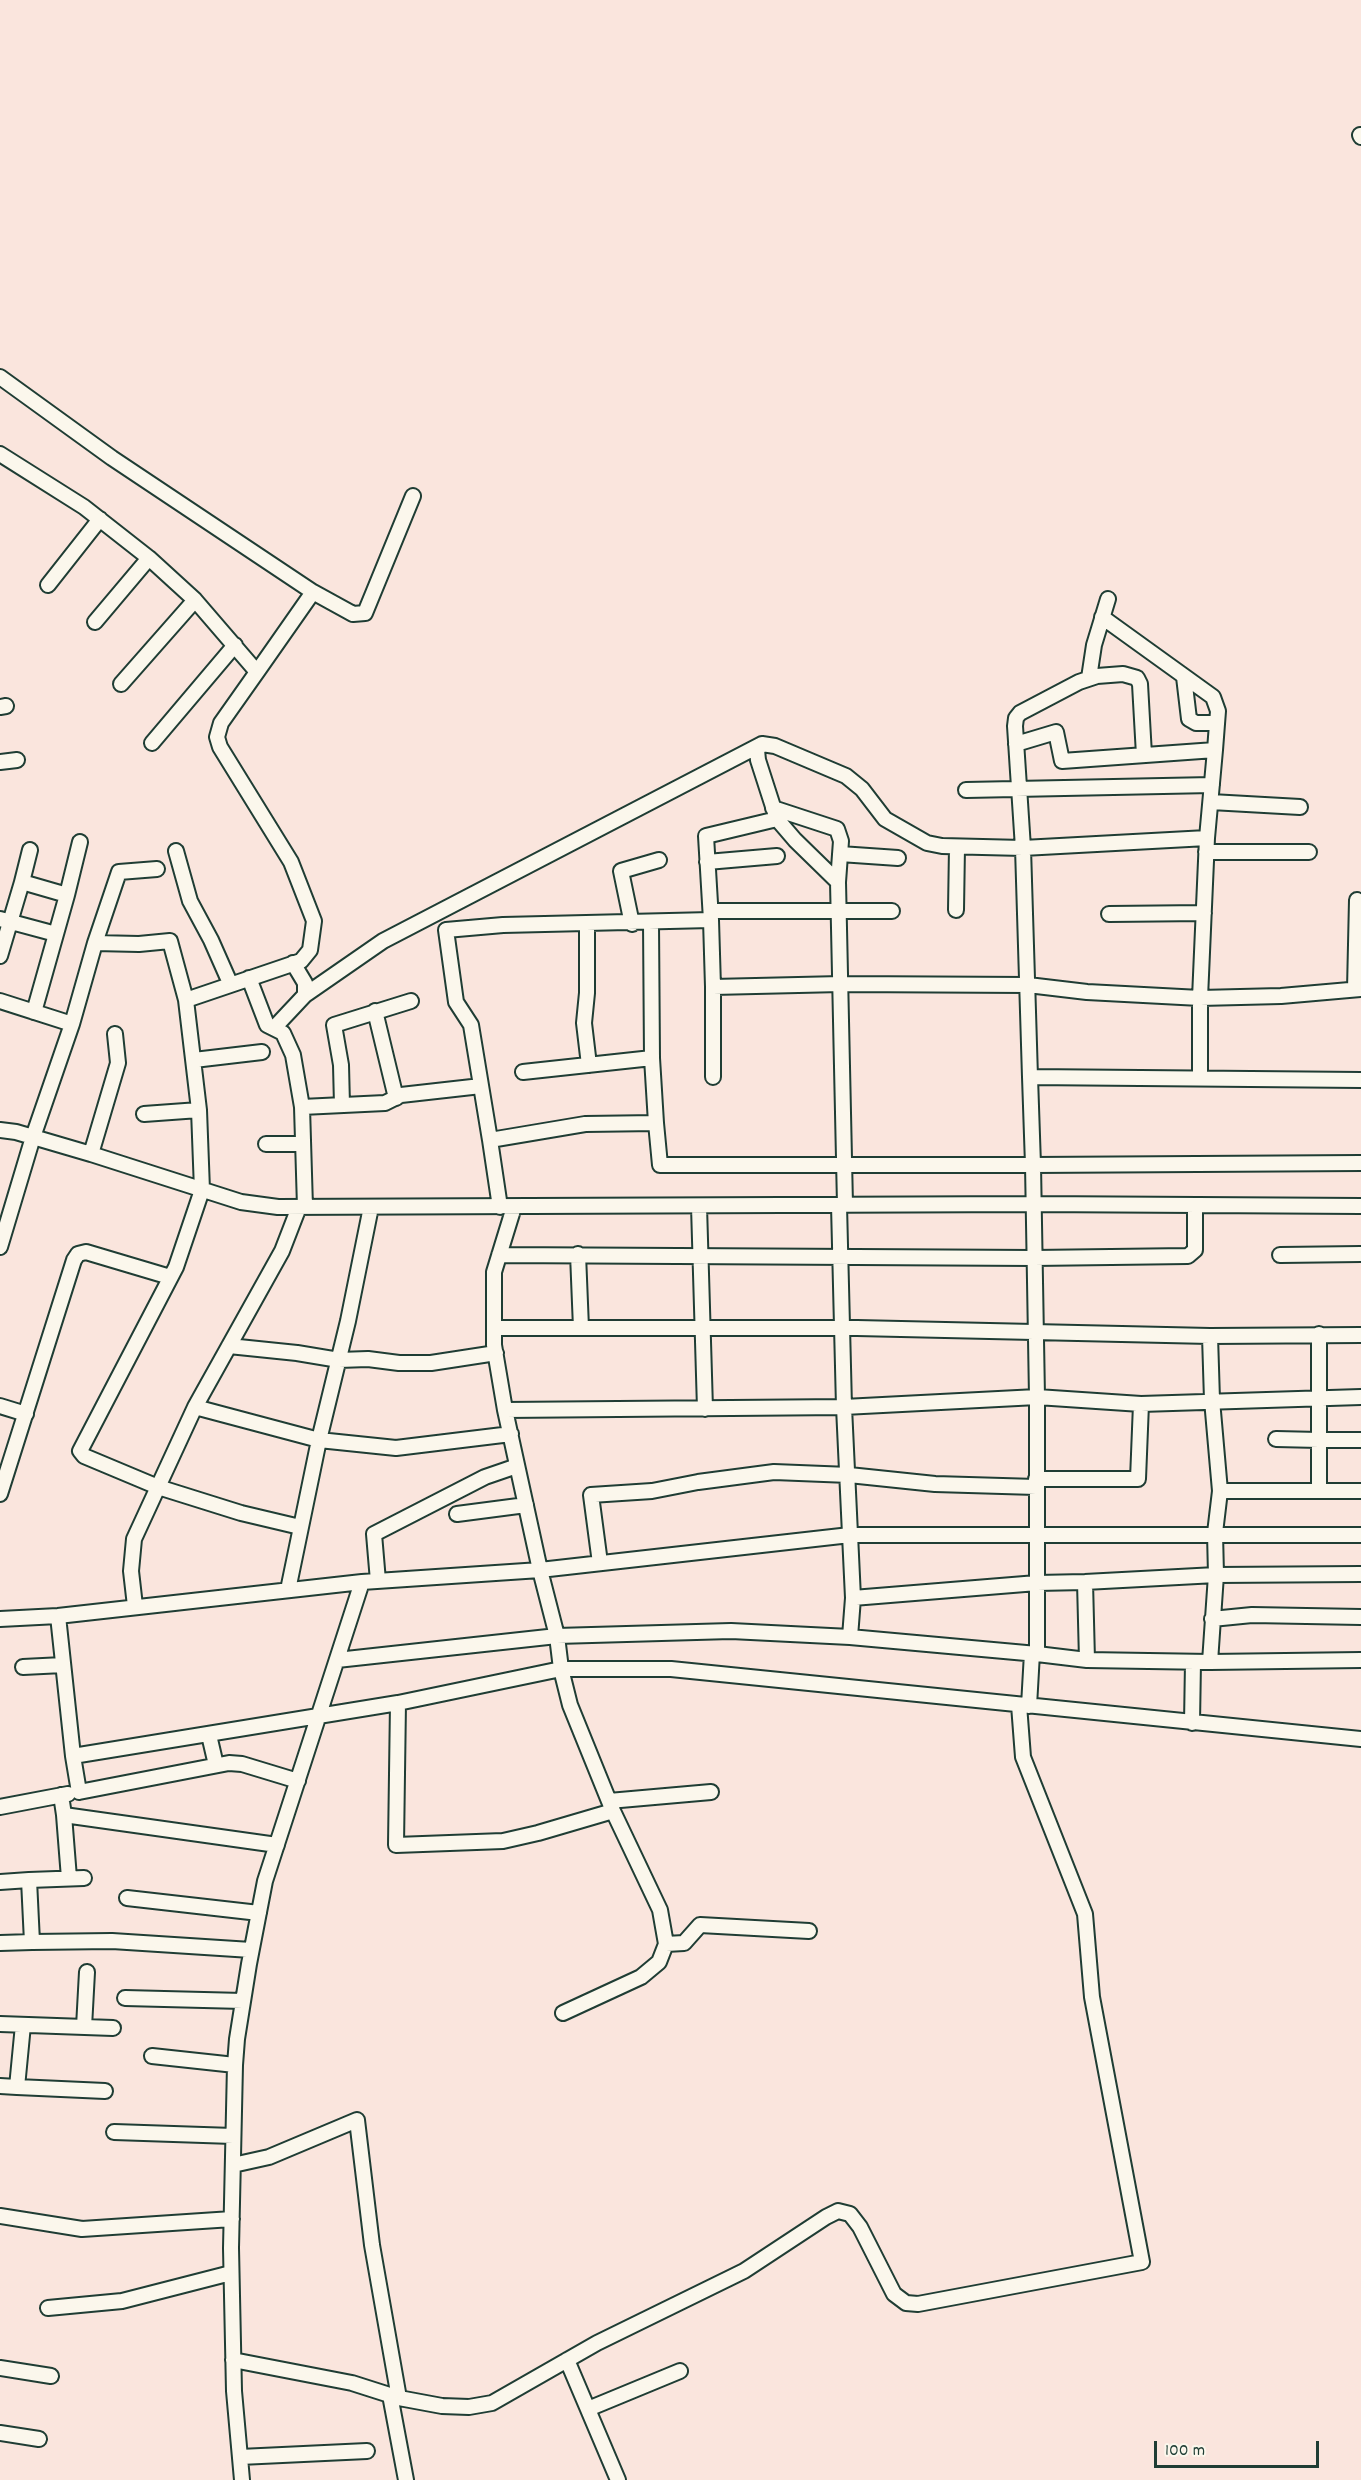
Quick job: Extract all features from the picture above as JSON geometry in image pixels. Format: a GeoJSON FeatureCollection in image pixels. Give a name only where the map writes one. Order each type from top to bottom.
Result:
{"type":"FeatureCollection","features":[{"type":"Feature","properties":{"kind":"street"},"geometry":{"type":"LineString","coordinates":[[0,377],[112,458],[313,592],[353,614],[365,613],[413,496]]}},
{"type":"Feature","properties":{"kind":"street"},"geometry":{"type":"LineString","coordinates":[[0,454],[84,507],[149,558],[195,600],[257,672]]}},
{"type":"Feature","properties":{"kind":"street"},"geometry":{"type":"LineString","coordinates":[[48,585],[100,519]]}},
{"type":"Feature","properties":{"kind":"street"},"geometry":{"type":"LineString","coordinates":[[95,622],[149,558]]}},
{"type":"Feature","properties":{"kind":"street"},"geometry":{"type":"LineString","coordinates":[[186,1000],[230,983],[301,961],[310,950],[314,921],[304,891],[291,862],[220,747],[217,736],[221,723],[313,592]]}},
{"type":"Feature","properties":{"kind":"street"},"geometry":{"type":"LineString","coordinates":[[1089,678],[1094,645],[1108,599]]}},
{"type":"Feature","properties":{"kind":"street"},"geometry":{"type":"LineString","coordinates":[[121,684],[195,600]]}},
{"type":"Feature","properties":{"kind":"street"},"geometry":{"type":"LineString","coordinates":[[1102,618],[1213,697],[1217,704],[1207,845],[1200,998],[1200,1078]]}},
{"type":"Feature","properties":{"kind":"street"},"geometry":{"type":"LineString","coordinates":[[152,743],[236,645]]}},
{"type":"Feature","properties":{"kind":"street"},"geometry":{"type":"LineString","coordinates":[[233,2360],[352,2383],[395,2397],[442,2406],[469,2407],[492,2403],[567,2360],[744,2271],[838,2211],[850,2214],[860,2228],[894,2294],[906,2303],[918,2304],[1142,2262],[1092,1997],[1085,1914],[1023,1757],[1024,1706],[1035,1653],[1037,1397],[1028,986],[1023,848],[1015,726],[1017,718],[1020,713],[1089,678],[1123,674],[1137,678],[1140,684],[1144,755]]}},
{"type":"Feature","properties":{"kind":"street"},"geometry":{"type":"LineString","coordinates":[[1184,677],[1189,719],[1196,723],[1217,723]]}},
{"type":"Feature","properties":{"kind":"street"},"geometry":{"type":"LineString","coordinates":[[1017,744],[1056,732],[1062,761],[1215,750]]}},
{"type":"Feature","properties":{"kind":"street"},"geometry":{"type":"LineString","coordinates":[[762,744],[757,750],[758,760],[775,813],[795,840],[838,882]]}},
{"type":"Feature","properties":{"kind":"street"},"geometry":{"type":"LineString","coordinates":[[274,1028],[305,995],[383,941],[762,744],[775,746],[846,776],[862,789],[885,819],[927,843],[1023,848],[1207,845],[1309,852]]}},
{"type":"Feature","properties":{"kind":"street"},"geometry":{"type":"LineString","coordinates":[[0,762],[17,760]]}},
{"type":"Feature","properties":{"kind":"street"},"geometry":{"type":"LineString","coordinates":[[966,790],[1212,785]]}},
{"type":"Feature","properties":{"kind":"street"},"geometry":{"type":"LineString","coordinates":[[1211,802],[1300,807]]}},
{"type":"Feature","properties":{"kind":"street"},"geometry":{"type":"LineString","coordinates":[[713,1077],[711,916],[705,836],[775,813],[837,829],[841,841],[838,882],[845,1166],[840,1256],[853,1598],[850,1637]]}},
{"type":"Feature","properties":{"kind":"street"},"geometry":{"type":"LineString","coordinates":[[34,1012],[80,842]]}},
{"type":"Feature","properties":{"kind":"street"},"geometry":{"type":"LineString","coordinates":[[957,846],[957,910]]}},
{"type":"Feature","properties":{"kind":"street"},"geometry":{"type":"LineString","coordinates":[[0,956],[5,920],[22,882],[30,850]]}},
{"type":"Feature","properties":{"kind":"street"},"geometry":{"type":"LineString","coordinates":[[176,851],[189,901],[211,940],[230,983]]}},
{"type":"Feature","properties":{"kind":"street"},"geometry":{"type":"LineString","coordinates":[[840,854],[898,858]]}},
{"type":"Feature","properties":{"kind":"street"},"geometry":{"type":"LineString","coordinates":[[707,862],[777,856]]}},
{"type":"Feature","properties":{"kind":"street"},"geometry":{"type":"LineString","coordinates":[[632,924],[621,871],[659,860]]}},
{"type":"Feature","properties":{"kind":"street"},"geometry":{"type":"LineString","coordinates":[[0,1248],[3,1231],[72,1024],[95,943],[119,872],[157,868]]}},
{"type":"Feature","properties":{"kind":"street"},"geometry":{"type":"LineString","coordinates":[[22,882],[66,895]]}},
{"type":"Feature","properties":{"kind":"street"},"geometry":{"type":"LineString","coordinates":[[713,987],[841,984],[1028,986],[1095,993],[1200,998],[1281,996],[1358,989],[1356,900]]}},
{"type":"Feature","properties":{"kind":"street"},"geometry":{"type":"LineString","coordinates":[[563,2013],[641,1977],[658,1962],[666,1944],[660,1910],[611,1806],[570,1705],[561,1669],[557,1636],[510,1434],[494,1328],[494,1272],[507,1207],[490,1140],[471,1025],[456,1002],[446,930],[503,925],[632,924],[711,916],[840,910],[892,911]]}},
{"type":"Feature","properties":{"kind":"street"},"geometry":{"type":"LineString","coordinates":[[1109,914],[1204,913]]}},
{"type":"Feature","properties":{"kind":"street"},"geometry":{"type":"LineString","coordinates":[[5,920],[56,934]]}},
{"type":"Feature","properties":{"kind":"street"},"geometry":{"type":"LineString","coordinates":[[651,923],[652,1058],[660,1165],[1361,1163]]}},
{"type":"Feature","properties":{"kind":"street"},"geometry":{"type":"LineString","coordinates":[[587,925],[587,993],[584,1023],[589,1065]]}},
{"type":"Feature","properties":{"kind":"street"},"geometry":{"type":"LineString","coordinates":[[95,943],[139,944],[170,941],[186,1000],[194,1060],[199,1110],[202,1190],[170,1277],[80,1450],[84,1456],[158,1487],[241,1513],[300,1527]]}},
{"type":"Feature","properties":{"kind":"street"},"geometry":{"type":"LineString","coordinates":[[293,963],[305,983],[305,995]]}},
{"type":"Feature","properties":{"kind":"street"},"geometry":{"type":"LineString","coordinates":[[135,1606],[131,1571],[135,1539],[195,1407],[282,1251],[302,1207],[302,1107],[293,1055],[284,1032],[267,1025],[249,978]]}},
{"type":"Feature","properties":{"kind":"street"},"geometry":{"type":"LineString","coordinates":[[0,1001],[72,1024]]}},
{"type":"Feature","properties":{"kind":"street"},"geometry":{"type":"LineString","coordinates":[[342,1105],[341,1065],[334,1025],[411,1001]]}},
{"type":"Feature","properties":{"kind":"street"},"geometry":{"type":"LineString","coordinates":[[375,1011],[396,1098]]}},
{"type":"Feature","properties":{"kind":"street"},"geometry":{"type":"LineString","coordinates":[[91,1154],[118,1063],[115,1034]]}},
{"type":"Feature","properties":{"kind":"street"},"geometry":{"type":"LineString","coordinates":[[194,1060],[261,1052]]}},
{"type":"Feature","properties":{"kind":"street"},"geometry":{"type":"LineString","coordinates":[[523,1072],[652,1058]]}},
{"type":"Feature","properties":{"kind":"street"},"geometry":{"type":"LineString","coordinates":[[1030,1077],[1361,1080]]}},
{"type":"Feature","properties":{"kind":"street"},"geometry":{"type":"LineString","coordinates":[[302,1107],[385,1103],[401,1095],[481,1086]]}},
{"type":"Feature","properties":{"kind":"street"},"geometry":{"type":"LineString","coordinates":[[144,1114],[199,1110]]}},
{"type":"Feature","properties":{"kind":"street"},"geometry":{"type":"LineString","coordinates":[[0,1120],[16,1132]]}},
{"type":"Feature","properties":{"kind":"street"},"geometry":{"type":"LineString","coordinates":[[490,1140],[585,1124],[656,1123]]}},
{"type":"Feature","properties":{"kind":"street"},"geometry":{"type":"LineString","coordinates":[[0,1130],[16,1132],[91,1154],[241,1202],[278,1207],[1034,1204],[1361,1206]]}},
{"type":"Feature","properties":{"kind":"street"},"geometry":{"type":"LineString","coordinates":[[266,1144],[303,1144]]}},
{"type":"Feature","properties":{"kind":"street"},"geometry":{"type":"LineString","coordinates":[[499,1256],[578,1254],[1034,1258],[1192,1254],[1196,1250],[1195,1205]]}},
{"type":"Feature","properties":{"kind":"street"},"geometry":{"type":"LineString","coordinates":[[699,1206],[705,1408]]}},
{"type":"Feature","properties":{"kind":"street"},"geometry":{"type":"LineString","coordinates":[[288,1590],[371,1207]]}},
{"type":"Feature","properties":{"kind":"street"},"geometry":{"type":"LineString","coordinates":[[0,1494],[74,1260],[78,1254],[86,1252],[170,1277]]}},
{"type":"Feature","properties":{"kind":"street"},"geometry":{"type":"LineString","coordinates":[[578,1254],[581,1329]]}},
{"type":"Feature","properties":{"kind":"street"},"geometry":{"type":"LineString","coordinates":[[1280,1255],[1361,1254]]}},
{"type":"Feature","properties":{"kind":"street"},"geometry":{"type":"LineString","coordinates":[[494,1328],[842,1328],[1210,1336],[1361,1335]]}},
{"type":"Feature","properties":{"kind":"street"},"geometry":{"type":"LineString","coordinates":[[1319,1334],[1319,1491]]}},
{"type":"Feature","properties":{"kind":"street"},"geometry":{"type":"LineString","coordinates":[[1210,1336],[1212,1401],[1220,1491],[1215,1533],[1216,1575],[1210,1662]]}},
{"type":"Feature","properties":{"kind":"street"},"geometry":{"type":"LineString","coordinates":[[229,1346],[339,1360],[368,1359],[399,1363],[431,1363],[496,1353]]}},
{"type":"Feature","properties":{"kind":"street"},"geometry":{"type":"LineString","coordinates":[[505,1410],[844,1407],[1037,1397],[1141,1404],[1361,1397]]}},
{"type":"Feature","properties":{"kind":"street"},"geometry":{"type":"LineString","coordinates":[[600,1563],[591,1495],[651,1491],[774,1472],[849,1475],[947,1484],[1138,1479],[1141,1404]]}},
{"type":"Feature","properties":{"kind":"street"},"geometry":{"type":"LineString","coordinates":[[0,1406],[26,1414]]}},
{"type":"Feature","properties":{"kind":"street"},"geometry":{"type":"LineString","coordinates":[[195,1407],[319,1440],[396,1448],[510,1434]]}},
{"type":"Feature","properties":{"kind":"street"},"geometry":{"type":"LineString","coordinates":[[1276,1439],[1361,1440]]}},
{"type":"Feature","properties":{"kind":"street"},"geometry":{"type":"LineString","coordinates":[[378,1581],[374,1534],[485,1477],[518,1467]]}},
{"type":"Feature","properties":{"kind":"street"},"geometry":{"type":"LineString","coordinates":[[1220,1491],[1361,1491]]}},
{"type":"Feature","properties":{"kind":"street"},"geometry":{"type":"LineString","coordinates":[[457,1514],[526,1505]]}},
{"type":"Feature","properties":{"kind":"street"},"geometry":{"type":"LineString","coordinates":[[0,1619],[58,1616],[362,1582],[540,1570],[850,1534],[1361,1535]]}},
{"type":"Feature","properties":{"kind":"street"},"geometry":{"type":"LineString","coordinates":[[853,1598],[1037,1583],[1216,1575],[1361,1574]]}},
{"type":"Feature","properties":{"kind":"street"},"geometry":{"type":"LineString","coordinates":[[242,2480],[233,2360],[231,2273],[235,2065],[243,2001],[265,1881],[362,1582]]}},
{"type":"Feature","properties":{"kind":"street"},"geometry":{"type":"LineString","coordinates":[[1085,1582],[1087,1660]]}},
{"type":"Feature","properties":{"kind":"street"},"geometry":{"type":"LineString","coordinates":[[1212,1619],[1252,1615],[1361,1617]]}},
{"type":"Feature","properties":{"kind":"street"},"geometry":{"type":"LineString","coordinates":[[58,1616],[79,1792]]}},
{"type":"Feature","properties":{"kind":"street"},"geometry":{"type":"LineString","coordinates":[[337,1660],[557,1636],[731,1631],[850,1637],[1035,1653],[1087,1660],[1193,1662],[1361,1660]]}},
{"type":"Feature","properties":{"kind":"street"},"geometry":{"type":"LineString","coordinates":[[1192,1722],[1193,1662]]}},
{"type":"Feature","properties":{"kind":"street"},"geometry":{"type":"LineString","coordinates":[[23,1668],[63,1665]]}},
{"type":"Feature","properties":{"kind":"street"},"geometry":{"type":"LineString","coordinates":[[73,1756],[318,1718],[561,1669],[671,1669],[1361,1739]]}},
{"type":"Feature","properties":{"kind":"street"},"geometry":{"type":"LineString","coordinates":[[398,1703],[396,1845],[503,1841],[538,1833],[611,1806],[711,1792]]}},
{"type":"Feature","properties":{"kind":"street"},"geometry":{"type":"LineString","coordinates":[[209,1735],[216,1765]]}},
{"type":"Feature","properties":{"kind":"street"},"geometry":{"type":"LineString","coordinates":[[0,1807],[216,1765],[242,1764],[298,1781]]}},
{"type":"Feature","properties":{"kind":"street"},"geometry":{"type":"LineString","coordinates":[[62,1795],[69,1878]]}},
{"type":"Feature","properties":{"kind":"street"},"geometry":{"type":"LineString","coordinates":[[64,1815],[277,1845]]}},
{"type":"Feature","properties":{"kind":"street"},"geometry":{"type":"LineString","coordinates":[[0,1882],[84,1878]]}},
{"type":"Feature","properties":{"kind":"street"},"geometry":{"type":"LineString","coordinates":[[29,1880],[32,1941]]}},
{"type":"Feature","properties":{"kind":"street"},"geometry":{"type":"LineString","coordinates":[[127,1898],[259,1913]]}},
{"type":"Feature","properties":{"kind":"street"},"geometry":{"type":"LineString","coordinates":[[666,1944],[684,1943],[700,1925],[809,1932]]}},
{"type":"Feature","properties":{"kind":"street"},"geometry":{"type":"LineString","coordinates":[[0,1944],[32,1941],[112,1941],[251,1950]]}},
{"type":"Feature","properties":{"kind":"street"},"geometry":{"type":"LineString","coordinates":[[84,2027],[87,1972]]}},
{"type":"Feature","properties":{"kind":"street"},"geometry":{"type":"LineString","coordinates":[[125,1998],[243,2001]]}},
{"type":"Feature","properties":{"kind":"street"},"geometry":{"type":"LineString","coordinates":[[0,2024],[113,2028]]}},
{"type":"Feature","properties":{"kind":"street"},"geometry":{"type":"LineString","coordinates":[[17,2087],[23,2025]]}},
{"type":"Feature","properties":{"kind":"street"},"geometry":{"type":"LineString","coordinates":[[153,2056],[235,2065]]}},
{"type":"Feature","properties":{"kind":"street"},"geometry":{"type":"LineString","coordinates":[[0,2086],[105,2091]]}},
{"type":"Feature","properties":{"kind":"street"},"geometry":{"type":"LineString","coordinates":[[233,2165],[269,2157],[357,2120],[372,2245],[406,2480]]}},
{"type":"Feature","properties":{"kind":"street"},"geometry":{"type":"LineString","coordinates":[[114,2132],[233,2136]]}},
{"type":"Feature","properties":{"kind":"street"},"geometry":{"type":"LineString","coordinates":[[0,2216],[82,2229],[232,2219]]}},
{"type":"Feature","properties":{"kind":"street"},"geometry":{"type":"LineString","coordinates":[[48,2308],[122,2301],[231,2273]]}},
{"type":"Feature","properties":{"kind":"street"},"geometry":{"type":"LineString","coordinates":[[567,2360],[618,2480]]}},
{"type":"Feature","properties":{"kind":"street"},"geometry":{"type":"LineString","coordinates":[[0,2368],[51,2376]]}},
{"type":"Feature","properties":{"kind":"street"},"geometry":{"type":"LineString","coordinates":[[588,2409],[680,2371]]}},
{"type":"Feature","properties":{"kind":"street"},"geometry":{"type":"LineString","coordinates":[[0,2433],[39,2439]]}},
{"type":"Feature","properties":{"kind":"street"},"geometry":{"type":"LineString","coordinates":[[240,2457],[367,2451]]}}]}
